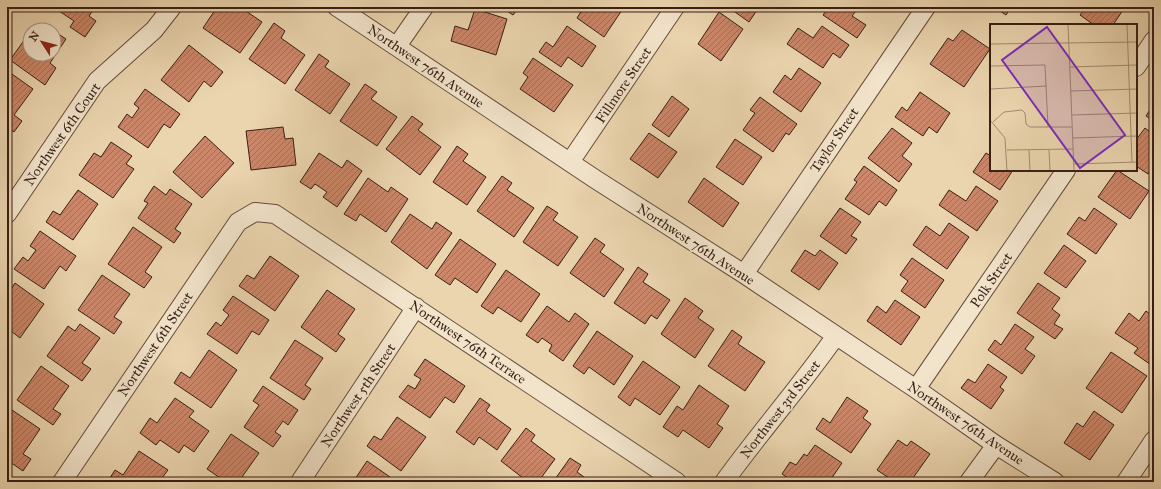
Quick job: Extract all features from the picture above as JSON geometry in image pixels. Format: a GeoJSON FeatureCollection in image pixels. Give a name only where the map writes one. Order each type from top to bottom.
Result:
{"type":"FeatureCollection","features":[{"type":"Feature","properties":{"kind":"street","name":"Northwest 6th Court"},"geometry":{"type":"LineString","coordinates":[[7,214],[97,81],[154,30],[172,7]]}},
{"type":"Feature","properties":{"kind":"street","name":"Northwest 76th Avenue"},"geometry":{"type":"LineString","coordinates":[[337,7],[570,162],[744,274],[835,337],[916,389],[996,445],[1055,482]]}},
{"type":"Feature","properties":{"kind":"street"},"geometry":{"type":"LineString","coordinates":[[397,46],[424,7]]}},
{"type":"Feature","properties":{"kind":"street","name":"Fillmore Street"},"geometry":{"type":"LineString","coordinates":[[570,162],[675,7]]}},
{"type":"Feature","properties":{"kind":"street","name":"Taylor Street"},"geometry":{"type":"LineString","coordinates":[[744,274],[926,7]]}},
{"type":"Feature","properties":{"kind":"street"},"geometry":{"type":"LineString","coordinates":[[1137,66],[1154,40]]}},
{"type":"Feature","properties":{"kind":"street","name":"Polk Street"},"geometry":{"type":"LineString","coordinates":[[916,389],[1065,171]]}},
{"type":"Feature","properties":{"kind":"street","name":"Northwest 76th Terrace"},"geometry":{"type":"LineString","coordinates":[[255,212],[275,214],[677,482]]}},
{"type":"Feature","properties":{"kind":"street","name":"Northwest 6th Street"},"geometry":{"type":"LineString","coordinates":[[62,482],[238,222],[255,212]]}},
{"type":"Feature","properties":{"kind":"street","name":"Northwest 5th Street"},"geometry":{"type":"LineString","coordinates":[[300,482],[416,307]]}},
{"type":"Feature","properties":{"kind":"street","name":"Northwest 3rd Street"},"geometry":{"type":"LineString","coordinates":[[724,482],[750,445],[817,363],[835,337]]}},
{"type":"Feature","properties":{"kind":"street"},"geometry":{"type":"LineString","coordinates":[[1126,482],[1154,440]]}},
{"type":"Feature","properties":{"kind":"street"},"geometry":{"type":"LineString","coordinates":[[969,482],[996,445]]}},
{"type":"Feature","properties":{"kind":"building"},"geometry":{"type":"Polygon","coordinates":[[[53,7],[95,7],[89,16],[96,21],[85,37],[70,27],[74,21],[53,7]]]}},
{"type":"Feature","properties":{"kind":"building"},"geometry":{"type":"Polygon","coordinates":[[[217,7],[240,7],[262,22],[240,53],[203,28],[217,7]]]}},
{"type":"Feature","properties":{"kind":"building"},"geometry":{"type":"Polygon","coordinates":[[[501,7],[519,7],[513,15],[501,7]]]}},
{"type":"Feature","properties":{"kind":"building"},"geometry":{"type":"Polygon","coordinates":[[[584,7],[589,7],[594,11],[597,7],[624,7],[604,37],[577,18],[584,7]]]}},
{"type":"Feature","properties":{"kind":"building"},"geometry":{"type":"Polygon","coordinates":[[[728,7],[759,7],[749,22],[728,7]]]}},
{"type":"Feature","properties":{"kind":"building"},"geometry":{"type":"Polygon","coordinates":[[[829,7],[859,7],[852,16],[866,25],[857,38],[823,15],[829,7]]]}},
{"type":"Feature","properties":{"kind":"building"},"geometry":{"type":"Polygon","coordinates":[[[994,7],[1011,7],[1006,15],[994,7]]]}},
{"type":"Feature","properties":{"kind":"building"},"geometry":{"type":"Polygon","coordinates":[[[1086,7],[1125,7],[1114,24],[1093,24],[1080,15],[1086,7]]]}},
{"type":"Feature","properties":{"kind":"building"},"geometry":{"type":"Polygon","coordinates":[[[475,9],[507,19],[496,55],[451,41],[455,26],[468,30],[475,9]]]}},
{"type":"Feature","properties":{"kind":"building"},"geometry":{"type":"Polygon","coordinates":[[[719,12],[743,29],[721,61],[698,44],[719,12]]]}},
{"type":"Feature","properties":{"kind":"building"},"geometry":{"type":"Polygon","coordinates":[[[274,23],[285,31],[281,38],[305,55],[285,84],[249,59],[274,23]]]}},
{"type":"Feature","properties":{"kind":"building"},"geometry":{"type":"Polygon","coordinates":[[[567,26],[596,46],[582,67],[568,57],[561,67],[539,52],[546,42],[553,47],[567,26]]]}},
{"type":"Feature","properties":{"kind":"building"},"geometry":{"type":"Polygon","coordinates":[[[822,26],[849,45],[840,58],[833,53],[823,68],[787,44],[798,28],[813,38],[822,26]]]}},
{"type":"Feature","properties":{"kind":"building"},"geometry":{"type":"Polygon","coordinates":[[[962,30],[990,49],[964,87],[930,64],[948,38],[953,41],[962,30]]]}},
{"type":"Feature","properties":{"kind":"building"},"geometry":{"type":"Polygon","coordinates":[[[62,36],[66,39],[62,45],[62,36]]]}},
{"type":"Feature","properties":{"kind":"building"},"geometry":{"type":"Polygon","coordinates":[[[22,43],[22,62],[51,62],[56,68],[45,85],[10,60],[22,43]]]}},
{"type":"Feature","properties":{"kind":"building"},"geometry":{"type":"Polygon","coordinates":[[[189,45],[223,72],[211,87],[204,81],[189,102],[161,80],[189,45]]]}},
{"type":"Feature","properties":{"kind":"building"},"geometry":{"type":"Polygon","coordinates":[[[319,54],[329,61],[325,67],[350,84],[330,114],[295,90],[319,54]]]}},
{"type":"Feature","properties":{"kind":"building"},"geometry":{"type":"Polygon","coordinates":[[[533,58],[573,85],[554,112],[520,89],[528,77],[523,73],[533,58]]]}},
{"type":"Feature","properties":{"kind":"building"},"geometry":{"type":"Polygon","coordinates":[[[799,68],[821,83],[801,112],[773,92],[785,75],[791,80],[799,68]]]}},
{"type":"Feature","properties":{"kind":"building"},"geometry":{"type":"Polygon","coordinates":[[[12,74],[33,89],[14,115],[22,121],[14,132],[7,127],[7,81],[12,74]]]}},
{"type":"Feature","properties":{"kind":"building"},"geometry":{"type":"Polygon","coordinates":[[[365,84],[377,92],[371,99],[397,117],[377,146],[340,121],[365,84]]]}},
{"type":"Feature","properties":{"kind":"building"},"geometry":{"type":"Polygon","coordinates":[[[145,89],[180,114],[170,128],[164,124],[148,148],[118,127],[127,114],[132,118],[139,108],[134,104],[145,89]]]}},
{"type":"Feature","properties":{"kind":"building"},"geometry":{"type":"Polygon","coordinates":[[[920,92],[950,113],[937,133],[929,127],[923,136],[895,117],[902,107],[907,111],[920,92]]]}},
{"type":"Feature","properties":{"kind":"building"},"geometry":{"type":"Polygon","coordinates":[[[672,96],[689,109],[669,137],[652,125],[672,96]]]}},
{"type":"Feature","properties":{"kind":"building"},"geometry":{"type":"Polygon","coordinates":[[[760,97],[797,124],[789,135],[786,133],[773,152],[743,130],[755,113],[750,110],[760,97]]]}},
{"type":"Feature","properties":{"kind":"building"},"geometry":{"type":"Polygon","coordinates":[[[1153,105],[1154,106],[1154,121],[1146,116],[1153,105]]]}},
{"type":"Feature","properties":{"kind":"building"},"geometry":{"type":"Polygon","coordinates":[[[412,116],[423,124],[418,130],[441,147],[420,175],[386,149],[412,116]]]}},
{"type":"Feature","properties":{"kind":"building"},"geometry":{"type":"Polygon","coordinates":[[[283,127],[285,139],[293,138],[296,165],[251,170],[246,131],[283,127]]]}},
{"type":"Feature","properties":{"kind":"building"},"geometry":{"type":"Polygon","coordinates":[[[892,128],[912,143],[902,156],[912,164],[899,182],[868,158],[892,128]]]}},
{"type":"Feature","properties":{"kind":"building"},"geometry":{"type":"Polygon","coordinates":[[[1145,128],[1154,135],[1154,166],[1148,174],[1137,167],[1137,139],[1145,128]]]}},
{"type":"Feature","properties":{"kind":"building"},"geometry":{"type":"Polygon","coordinates":[[[649,133],[677,152],[658,178],[630,159],[649,133]]]}},
{"type":"Feature","properties":{"kind":"building"},"geometry":{"type":"Polygon","coordinates":[[[205,136],[234,163],[202,198],[173,172],[205,136]]]}},
{"type":"Feature","properties":{"kind":"building"},"geometry":{"type":"Polygon","coordinates":[[[735,139],[762,157],[743,185],[716,167],[735,139]]]}},
{"type":"Feature","properties":{"kind":"building"},"geometry":{"type":"Polygon","coordinates":[[[111,142],[132,156],[126,164],[134,169],[113,198],[79,175],[94,153],[101,157],[111,142]]]}},
{"type":"Feature","properties":{"kind":"building"},"geometry":{"type":"Polygon","coordinates":[[[457,146],[468,154],[463,161],[486,177],[467,205],[433,182],[457,146]]]}},
{"type":"Feature","properties":{"kind":"building"},"geometry":{"type":"Polygon","coordinates":[[[319,153],[342,168],[347,160],[362,171],[337,207],[323,197],[327,192],[315,184],[311,189],[300,182],[319,153]]]}},
{"type":"Feature","properties":{"kind":"building"},"geometry":{"type":"Polygon","coordinates":[[[986,153],[990,155],[990,171],[1012,171],[1000,190],[973,172],[986,153]]]}},
{"type":"Feature","properties":{"kind":"building"},"geometry":{"type":"Polygon","coordinates":[[[864,166],[897,190],[886,206],[879,201],[869,215],[845,199],[857,182],[854,180],[864,166]]]}},
{"type":"Feature","properties":{"kind":"building"},"geometry":{"type":"Polygon","coordinates":[[[1116,171],[1149,191],[1130,219],[1098,197],[1116,171]]]}},
{"type":"Feature","properties":{"kind":"building"},"geometry":{"type":"Polygon","coordinates":[[[502,176],[512,183],[507,190],[534,208],[514,237],[477,211],[502,176]]]}},
{"type":"Feature","properties":{"kind":"building"},"geometry":{"type":"Polygon","coordinates":[[[368,178],[388,192],[391,187],[408,199],[386,232],[360,214],[356,221],[344,214],[368,178]]]}},
{"type":"Feature","properties":{"kind":"building"},"geometry":{"type":"Polygon","coordinates":[[[704,178],[739,203],[723,227],[688,202],[704,178]]]}},
{"type":"Feature","properties":{"kind":"building"},"geometry":{"type":"Polygon","coordinates":[[[154,186],[166,195],[170,189],[192,204],[175,229],[181,233],[174,243],[138,218],[148,203],[144,201],[154,186]]]}},
{"type":"Feature","properties":{"kind":"building"},"geometry":{"type":"Polygon","coordinates":[[[976,186],[998,201],[977,231],[939,205],[949,190],[966,201],[976,186]]]}},
{"type":"Feature","properties":{"kind":"building"},"geometry":{"type":"Polygon","coordinates":[[[78,190],[98,204],[73,240],[46,222],[53,211],[60,215],[78,190]]]}},
{"type":"Feature","properties":{"kind":"building"},"geometry":{"type":"Polygon","coordinates":[[[547,206],[558,213],[553,220],[578,237],[558,266],[523,242],[547,206]]]}},
{"type":"Feature","properties":{"kind":"building"},"geometry":{"type":"Polygon","coordinates":[[[840,208],[861,222],[851,236],[857,239],[846,254],[820,236],[840,208]]]}},
{"type":"Feature","properties":{"kind":"building"},"geometry":{"type":"Polygon","coordinates":[[[1094,208],[1117,224],[1096,254],[1067,234],[1079,217],[1085,221],[1094,208]]]}},
{"type":"Feature","properties":{"kind":"building"},"geometry":{"type":"Polygon","coordinates":[[[410,214],[432,229],[436,222],[452,233],[427,269],[391,242],[410,214]]]}},
{"type":"Feature","properties":{"kind":"building"},"geometry":{"type":"Polygon","coordinates":[[[949,223],[969,237],[947,269],[913,245],[926,226],[940,236],[949,223]]]}},
{"type":"Feature","properties":{"kind":"building"},"geometry":{"type":"Polygon","coordinates":[[[133,227],[162,247],[145,272],[152,277],[144,288],[108,264],[133,227]]]}},
{"type":"Feature","properties":{"kind":"building"},"geometry":{"type":"Polygon","coordinates":[[[40,231],[76,256],[66,271],[60,266],[44,289],[14,269],[23,257],[28,261],[36,250],[30,246],[40,231]]]}},
{"type":"Feature","properties":{"kind":"building"},"geometry":{"type":"Polygon","coordinates":[[[595,238],[605,245],[600,252],[624,269],[604,297],[570,273],[595,238]]]}},
{"type":"Feature","properties":{"kind":"building"},"geometry":{"type":"Polygon","coordinates":[[[460,239],[496,264],[477,293],[455,278],[450,285],[435,275],[460,239]]]}},
{"type":"Feature","properties":{"kind":"building"},"geometry":{"type":"Polygon","coordinates":[[[1064,245],[1086,261],[1066,288],[1044,273],[1064,245]]]}},
{"type":"Feature","properties":{"kind":"building"},"geometry":{"type":"Polygon","coordinates":[[[805,250],[815,256],[820,250],[838,263],[819,290],[791,271],[805,250]]]}},
{"type":"Feature","properties":{"kind":"building"},"geometry":{"type":"Polygon","coordinates":[[[270,256],[299,276],[275,311],[239,286],[247,275],[254,279],[270,256]]]}},
{"type":"Feature","properties":{"kind":"building"},"geometry":{"type":"Polygon","coordinates":[[[912,258],[944,280],[925,308],[901,291],[908,281],[900,275],[912,258]]]}},
{"type":"Feature","properties":{"kind":"building"},"geometry":{"type":"Polygon","coordinates":[[[638,267],[648,274],[643,282],[670,300],[657,319],[651,315],[645,324],[614,303],[638,267]]]}},
{"type":"Feature","properties":{"kind":"building"},"geometry":{"type":"Polygon","coordinates":[[[506,270],[540,294],[521,322],[498,307],[493,314],[481,306],[506,270]]]}},
{"type":"Feature","properties":{"kind":"building"},"geometry":{"type":"Polygon","coordinates":[[[102,275],[130,294],[114,317],[122,322],[114,334],[78,310],[102,275]]]}},
{"type":"Feature","properties":{"kind":"building"},"geometry":{"type":"Polygon","coordinates":[[[15,283],[44,304],[20,338],[7,328],[7,295],[15,283]]]}},
{"type":"Feature","properties":{"kind":"building"},"geometry":{"type":"Polygon","coordinates":[[[1038,283],[1060,298],[1052,309],[1060,315],[1054,324],[1063,329],[1055,339],[1017,313],[1038,283]]]}},
{"type":"Feature","properties":{"kind":"building"},"geometry":{"type":"Polygon","coordinates":[[[327,290],[355,309],[338,334],[345,339],[336,352],[301,327],[327,290]]]}},
{"type":"Feature","properties":{"kind":"building"},"geometry":{"type":"Polygon","coordinates":[[[233,296],[269,320],[259,335],[252,331],[237,354],[207,334],[216,322],[221,326],[229,315],[223,310],[233,296]]]}},
{"type":"Feature","properties":{"kind":"building"},"geometry":{"type":"Polygon","coordinates":[[[685,298],[703,311],[698,318],[714,329],[695,358],[661,334],[685,298]]]}},
{"type":"Feature","properties":{"kind":"building"},"geometry":{"type":"Polygon","coordinates":[[[895,300],[920,317],[901,345],[867,321],[877,306],[886,313],[895,300]]]}},
{"type":"Feature","properties":{"kind":"building"},"geometry":{"type":"Polygon","coordinates":[[[547,306],[569,322],[575,313],[589,324],[563,361],[549,351],[552,345],[542,338],[538,343],[526,335],[547,306]]]}},
{"type":"Feature","properties":{"kind":"building"},"geometry":{"type":"Polygon","coordinates":[[[1146,311],[1154,317],[1154,367],[1134,353],[1138,348],[1115,333],[1129,313],[1139,321],[1146,311]]]}},
{"type":"Feature","properties":{"kind":"building"},"geometry":{"type":"Polygon","coordinates":[[[80,324],[100,338],[82,363],[91,369],[82,381],[47,356],[68,326],[75,331],[80,324]]]}},
{"type":"Feature","properties":{"kind":"building"},"geometry":{"type":"Polygon","coordinates":[[[1015,324],[1034,337],[1025,349],[1035,356],[1022,374],[988,350],[995,340],[1001,345],[1015,324]]]}},
{"type":"Feature","properties":{"kind":"building"},"geometry":{"type":"Polygon","coordinates":[[[732,330],[742,337],[738,344],[765,362],[745,391],[708,366],[732,330]]]}},
{"type":"Feature","properties":{"kind":"building"},"geometry":{"type":"Polygon","coordinates":[[[597,331],[633,356],[614,385],[589,367],[584,374],[573,366],[597,331]]]}},
{"type":"Feature","properties":{"kind":"building"},"geometry":{"type":"Polygon","coordinates":[[[295,340],[323,358],[305,385],[311,389],[304,400],[270,378],[295,340]]]}},
{"type":"Feature","properties":{"kind":"building"},"geometry":{"type":"Polygon","coordinates":[[[209,350],[237,370],[211,408],[174,383],[181,372],[190,378],[209,350]]]}},
{"type":"Feature","properties":{"kind":"building"},"geometry":{"type":"Polygon","coordinates":[[[1111,352],[1147,376],[1122,413],[1086,388],[1111,352]]]}},
{"type":"Feature","properties":{"kind":"building"},"geometry":{"type":"Polygon","coordinates":[[[425,359],[465,386],[454,403],[445,397],[430,418],[399,397],[408,385],[415,389],[421,379],[414,375],[425,359]]]}},
{"type":"Feature","properties":{"kind":"building"},"geometry":{"type":"Polygon","coordinates":[[[643,361],[680,387],[660,415],[635,398],[630,406],[618,397],[643,361]]]}},
{"type":"Feature","properties":{"kind":"building"},"geometry":{"type":"Polygon","coordinates":[[[988,364],[1007,377],[1000,387],[1004,390],[991,409],[961,388],[968,379],[975,383],[988,364]]]}},
{"type":"Feature","properties":{"kind":"building"},"geometry":{"type":"Polygon","coordinates":[[[41,366],[69,386],[53,409],[61,414],[53,425],[17,400],[41,366]]]}},
{"type":"Feature","properties":{"kind":"building"},"geometry":{"type":"Polygon","coordinates":[[[699,385],[729,406],[717,424],[723,428],[709,448],[683,430],[678,437],[663,427],[677,406],[683,410],[699,385]]]}},
{"type":"Feature","properties":{"kind":"building"},"geometry":{"type":"Polygon","coordinates":[[[263,386],[298,410],[288,425],[283,421],[275,432],[281,436],[273,447],[244,427],[259,405],[253,401],[263,386]]]}},
{"type":"Feature","properties":{"kind":"building"},"geometry":{"type":"Polygon","coordinates":[[[847,397],[868,411],[863,418],[871,424],[851,453],[816,429],[823,418],[830,423],[847,397]]]}},
{"type":"Feature","properties":{"kind":"building"},"geometry":{"type":"Polygon","coordinates":[[[175,398],[194,411],[189,417],[209,431],[194,452],[184,445],[179,453],[160,440],[156,445],[140,433],[150,418],[157,423],[175,398]]]}},
{"type":"Feature","properties":{"kind":"building"},"geometry":{"type":"Polygon","coordinates":[[[480,398],[490,405],[486,411],[511,429],[497,450],[479,437],[474,445],[456,432],[480,398]]]}},
{"type":"Feature","properties":{"kind":"building"},"geometry":{"type":"Polygon","coordinates":[[[12,410],[40,429],[23,454],[31,459],[23,471],[7,460],[7,416],[12,410]]]}},
{"type":"Feature","properties":{"kind":"building"},"geometry":{"type":"Polygon","coordinates":[[[1094,411],[1114,425],[1090,460],[1064,443],[1077,423],[1083,427],[1094,411]]]}},
{"type":"Feature","properties":{"kind":"building"},"geometry":{"type":"Polygon","coordinates":[[[397,417],[426,437],[401,471],[367,446],[374,436],[381,440],[397,417]]]}},
{"type":"Feature","properties":{"kind":"building"},"geometry":{"type":"Polygon","coordinates":[[[526,428],[535,435],[531,441],[555,459],[538,482],[528,482],[501,461],[526,428]]]}},
{"type":"Feature","properties":{"kind":"building"},"geometry":{"type":"Polygon","coordinates":[[[231,434],[259,453],[242,477],[249,482],[226,482],[207,469],[231,434]]]}},
{"type":"Feature","properties":{"kind":"building"},"geometry":{"type":"Polygon","coordinates":[[[898,440],[907,446],[911,441],[930,454],[913,478],[918,482],[895,482],[877,470],[898,440]]]}},
{"type":"Feature","properties":{"kind":"building"},"geometry":{"type":"Polygon","coordinates":[[[815,445],[842,463],[829,482],[794,482],[782,474],[790,462],[796,465],[804,454],[807,456],[815,445]]]}},
{"type":"Feature","properties":{"kind":"building"},"geometry":{"type":"Polygon","coordinates":[[[139,451],[168,470],[159,482],[108,481],[115,470],[123,475],[139,451]]]}},
{"type":"Feature","properties":{"kind":"building"},"geometry":{"type":"Polygon","coordinates":[[[570,458],[581,465],[577,472],[591,482],[553,482],[570,458]]]}},
{"type":"Feature","properties":{"kind":"building"},"geometry":{"type":"Polygon","coordinates":[[[367,461],[390,477],[386,482],[353,482],[367,461]]]}},
{"type":"Feature","properties":{"kind":"building"},"geometry":{"type":"Polygon","coordinates":[[[202,477],[209,482],[199,482],[202,477]]]}}]}
